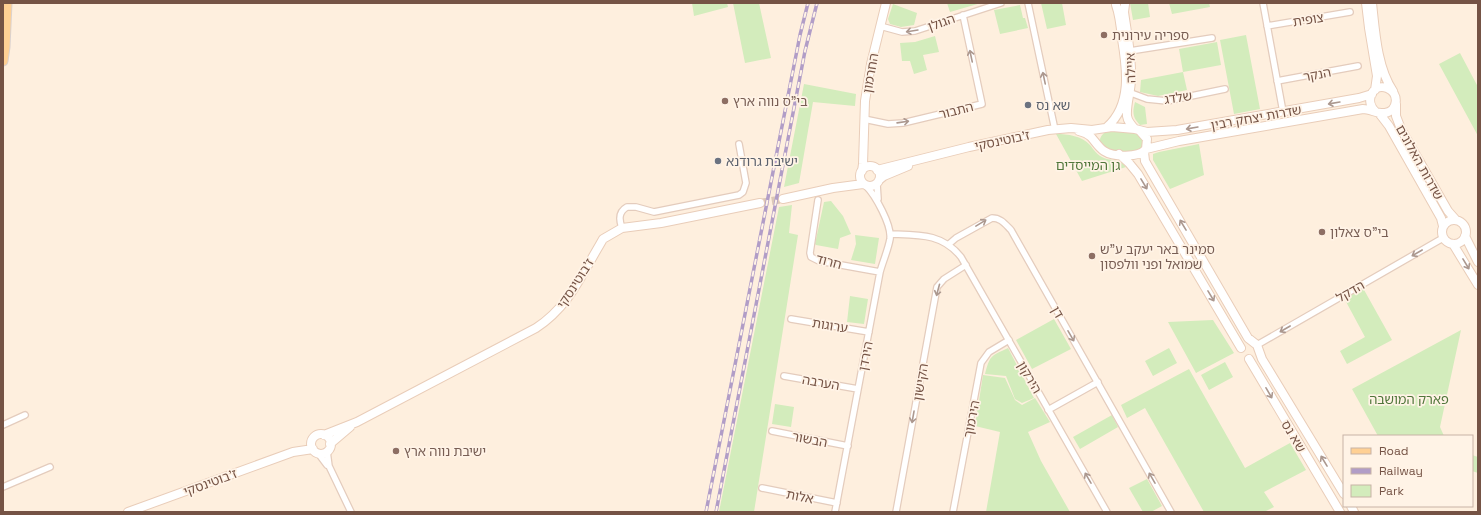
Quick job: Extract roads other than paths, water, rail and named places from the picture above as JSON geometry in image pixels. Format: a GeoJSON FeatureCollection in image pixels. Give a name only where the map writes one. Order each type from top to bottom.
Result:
{"type":"FeatureCollection","features":[{"type":"Feature","properties":{"kind":"main road"},"geometry":{"type":"LineString","coordinates":[[3,61],[7,3]]}},
{"type":"Feature","properties":{"kind":"street","name":"החרמון"},"geometry":{"type":"LineString","coordinates":[[861,173],[863,164],[865,101],[886,3]]}},
{"type":"Feature","properties":{"kind":"street","name":"הגולן"},"geometry":{"type":"LineString","coordinates":[[880,26],[902,32],[915,31],[1001,3]]}},
{"type":"Feature","properties":{"kind":"street"},"geometry":{"type":"LineString","coordinates":[[1028,3],[1055,130]]}},
{"type":"Feature","properties":{"kind":"street"},"geometry":{"type":"LineString","coordinates":[[1115,4],[1121,6],[1125,3]]}},
{"type":"Feature","properties":{"kind":"street","name":"איילה"},"geometry":{"type":"LineString","coordinates":[[1125,3],[1124,12],[1132,66],[1131,93],[1127,110],[1129,122],[1146,139],[1145,150]]}},
{"type":"Feature","properties":{"kind":"street"},"geometry":{"type":"LineString","coordinates":[[1262,3],[1282,112]]}},
{"type":"Feature","properties":{"kind":"street"},"geometry":{"type":"LineString","coordinates":[[1366,3],[1377,76],[1374,92],[1370,102],[1373,109],[1378,112],[1386,113],[1392,110],[1395,97],[1392,90],[1384,87],[1374,92]]}},
{"type":"Feature","properties":{"kind":"street"},"geometry":{"type":"LineString","coordinates":[[1372,3],[1374,26],[1383,70],[1395,97]]}},
{"type":"Feature","properties":{"kind":"street","name":"איילה"},"geometry":{"type":"LineString","coordinates":[[1105,127],[1117,116],[1125,92],[1125,59],[1115,4]]}},
{"type":"Feature","properties":{"kind":"street","name":"צופית"},"geometry":{"type":"LineString","coordinates":[[1267,26],[1350,12]]}},
{"type":"Feature","properties":{"kind":"street","name":"התבור"},"geometry":{"type":"LineString","coordinates":[[864,119],[888,124],[903,123],[982,104],[963,15]]}},
{"type":"Feature","properties":{"kind":"street"},"geometry":{"type":"LineString","coordinates":[[1130,51],[1212,38]]}},
{"type":"Feature","properties":{"kind":"street","name":"הנקר"},"geometry":{"type":"LineString","coordinates":[[1277,81],[1358,66]]}},
{"type":"Feature","properties":{"kind":"street","name":"שלדג"},"geometry":{"type":"LineString","coordinates":[[1131,93],[1147,99],[1167,101],[1225,89]]}},
{"type":"Feature","properties":{"kind":"street","name":"שדרות יצחק רבין"},"geometry":{"type":"LineString","coordinates":[[1105,127],[1147,132],[1177,130],[1359,98],[1374,92]]}},
{"type":"Feature","properties":{"kind":"street","name":"שדרות האלונים"},"geometry":{"type":"LineString","coordinates":[[1395,97],[1397,122],[1448,211],[1456,220]]}},
{"type":"Feature","properties":{"kind":"street","name":"שדרות יצחק רבין"},"geometry":{"type":"LineString","coordinates":[[1119,154],[1133,156],[1145,150],[1178,141],[1363,109],[1378,112]]}},
{"type":"Feature","properties":{"kind":"street","name":"שדרות האלונים"},"geometry":{"type":"LineString","coordinates":[[1378,112],[1389,126],[1441,218],[1443,226]]}},
{"type":"Feature","properties":{"kind":"street"},"geometry":{"type":"LineString","coordinates":[[1098,146],[1097,136],[1105,127]]}},
{"type":"Feature","properties":{"kind":"street","name":"ז'בוטינסקי"},"geometry":{"type":"LineString","coordinates":[[876,168],[1021,136],[1071,128],[1092,130],[1105,127]]}},
{"type":"Feature","properties":{"kind":"street","name":"ז'בוטינסקי"},"geometry":{"type":"LineString","coordinates":[[1071,128],[1090,136],[1098,146],[1106,152],[1119,154]]}},
{"type":"Feature","properties":{"kind":"street"},"geometry":{"type":"LineString","coordinates":[[622,228],[620,216],[622,211],[627,207],[636,207],[654,212],[739,195],[743,192],[746,182],[739,144]]}},
{"type":"Feature","properties":{"kind":"street","name":"החרמון"},"geometry":{"type":"LineString","coordinates":[[863,144],[870,162],[876,168]]}},
{"type":"Feature","properties":{"kind":"street","name":"שא נס"},"geometry":{"type":"LineString","coordinates":[[1145,150],[1145,161],[1149,168],[1248,338],[1256,346],[1343,492]]}},
{"type":"Feature","properties":{"kind":"street"},"geometry":{"type":"LineString","coordinates":[[1119,154],[1130,163],[1138,174],[1242,348],[1242,354],[1249,359],[1254,358],[1256,346],[1245,344],[1242,348]]}},
{"type":"Feature","properties":{"kind":"street","name":"ז'בוטינסקי"},"geometry":{"type":"LineString","coordinates":[[878,182],[890,173],[934,155]]}},
{"type":"Feature","properties":{"kind":"street"},"geometry":{"type":"LineString","coordinates":[[833,188],[848,182],[866,168],[876,168],[880,174],[878,182],[878,202]]}},
{"type":"Feature","properties":{"kind":"street"},"geometry":{"type":"LineString","coordinates":[[861,173],[860,178],[878,202],[890,234],[930,237],[949,244]]}},
{"type":"Feature","properties":{"kind":"street"},"geometry":{"type":"LineString","coordinates":[[783,199],[833,188],[865,185],[872,186],[878,182]]}},
{"type":"Feature","properties":{"kind":"street","name":"חרוד"},"geometry":{"type":"LineString","coordinates":[[818,200],[810,252],[811,257],[819,261],[880,272]]}},
{"type":"Feature","properties":{"kind":"street","name":"ז'בוטינסקי"},"geometry":{"type":"LineString","coordinates":[[324,435],[357,422],[546,322],[556,313],[571,294],[603,240],[622,228],[668,222],[760,203]]}},
{"type":"Feature","properties":{"kind":"street","name":"דן"},"geometry":{"type":"LineString","coordinates":[[949,244],[956,238],[987,220],[997,218],[1002,220],[1011,230],[1171,512]]}},
{"type":"Feature","properties":{"kind":"street"},"geometry":{"type":"LineString","coordinates":[[1478,262],[1465,236],[1465,228],[1463,224],[1456,220],[1448,221],[1443,226],[1443,238],[1449,243],[1453,244],[1478,285]]}},
{"type":"Feature","properties":{"kind":"street","name":"הירדן"},"geometry":{"type":"LineString","coordinates":[[835,512],[880,272],[890,239],[890,234]]}},
{"type":"Feature","properties":{"kind":"street"},"geometry":{"type":"LineString","coordinates":[[1453,244],[1460,242],[1465,236]]}},
{"type":"Feature","properties":{"kind":"street","name":"הדקל"},"geometry":{"type":"LineString","coordinates":[[1256,346],[1443,238]]}},
{"type":"Feature","properties":{"kind":"street","name":"הירקון"},"geometry":{"type":"LineString","coordinates":[[949,244],[955,249],[966,265],[1107,512]]}},
{"type":"Feature","properties":{"kind":"street","name":"הקישון"},"geometry":{"type":"LineString","coordinates":[[896,512],[938,287],[944,278],[966,265]]}},
{"type":"Feature","properties":{"kind":"street","name":"ערוגות"},"geometry":{"type":"LineString","coordinates":[[791,319],[869,332]]}},
{"type":"Feature","properties":{"kind":"street","name":"הירמוך"},"geometry":{"type":"LineString","coordinates":[[953,512],[981,363],[989,352],[1009,340]]}},
{"type":"Feature","properties":{"kind":"street","name":"שא נס"},"geometry":{"type":"LineString","coordinates":[[1249,359],[1340,512]]}},
{"type":"Feature","properties":{"kind":"street","name":"הערבה"},"geometry":{"type":"LineString","coordinates":[[784,376],[858,389]]}},
{"type":"Feature","properties":{"kind":"street"},"geometry":{"type":"LineString","coordinates":[[1048,410],[1098,382]]}},
{"type":"Feature","properties":{"kind":"street"},"geometry":{"type":"LineString","coordinates":[[3,425],[25,415]]}},
{"type":"Feature","properties":{"kind":"street","name":"ז'בוטינסקי"},"geometry":{"type":"LineString","coordinates":[[329,447],[357,422]]}},
{"type":"Feature","properties":{"kind":"street","name":"הבשור"},"geometry":{"type":"LineString","coordinates":[[772,431],[848,446]]}},
{"type":"Feature","properties":{"kind":"street"},"geometry":{"type":"LineString","coordinates":[[329,466],[329,438],[324,435],[316,435],[314,447],[329,466],[351,512]]}},
{"type":"Feature","properties":{"kind":"street"},"geometry":{"type":"LineString","coordinates":[[314,447],[322,453],[329,447]]}},
{"type":"Feature","properties":{"kind":"street","name":"ז'בוטינסקי"},"geometry":{"type":"LineString","coordinates":[[128,512],[293,452],[314,447]]}},
{"type":"Feature","properties":{"kind":"street"},"geometry":{"type":"LineString","coordinates":[[3,487],[50,467]]}},
{"type":"Feature","properties":{"kind":"street","name":"אלות"},"geometry":{"type":"LineString","coordinates":[[762,488],[837,503]]}},
{"type":"Feature","properties":{"kind":"tunnel"},"geometry":{"type":"LineString","coordinates":[[760,203],[783,199]]}},
{"type":"Feature","properties":{"kind":"railway"},"geometry":{"type":"LineString","coordinates":[[706,512],[800,35],[808,3]]}},
{"type":"Feature","properties":{"kind":"railway"},"geometry":{"type":"LineString","coordinates":[[716,512],[805,51],[817,3]]}},
{"type":"Feature","properties":{"kind":"place","name":"ספריה עירונית"},"geometry":{"type":"Point","coordinates":[1104,35]}},
{"type":"Feature","properties":{"kind":"place","name":"בי\"ס נווה ארץ"},"geometry":{"type":"Point","coordinates":[725,101]}},
{"type":"Feature","properties":{"kind":"place","name":"שא נס"},"geometry":{"type":"Point","coordinates":[1028,105]}},
{"type":"Feature","properties":{"kind":"place","name":"ישיבת גרודנא"},"geometry":{"type":"Point","coordinates":[718,161]}},
{"type":"Feature","properties":{"kind":"place","name":"בי\"ס צאלון"},"geometry":{"type":"Point","coordinates":[1322,232]}},
{"type":"Feature","properties":{"kind":"place","name":"סמינר באר יעקב ע\"ש שמואל ופני וולפסון"},"geometry":{"type":"Point","coordinates":[1092,256]}},
{"type":"Feature","properties":{"kind":"place","name":"ישיבת נווה ארץ"},"geometry":{"type":"Point","coordinates":[396,451]}},
{"type":"Feature","properties":{"kind":"park label","name":"גן המייסדים"},"geometry":{"type":"Point","coordinates":[1088,165]}},
{"type":"Feature","properties":{"kind":"park label","name":"פארק המושבה"},"geometry":{"type":"Point","coordinates":[1409,399]}}]}
